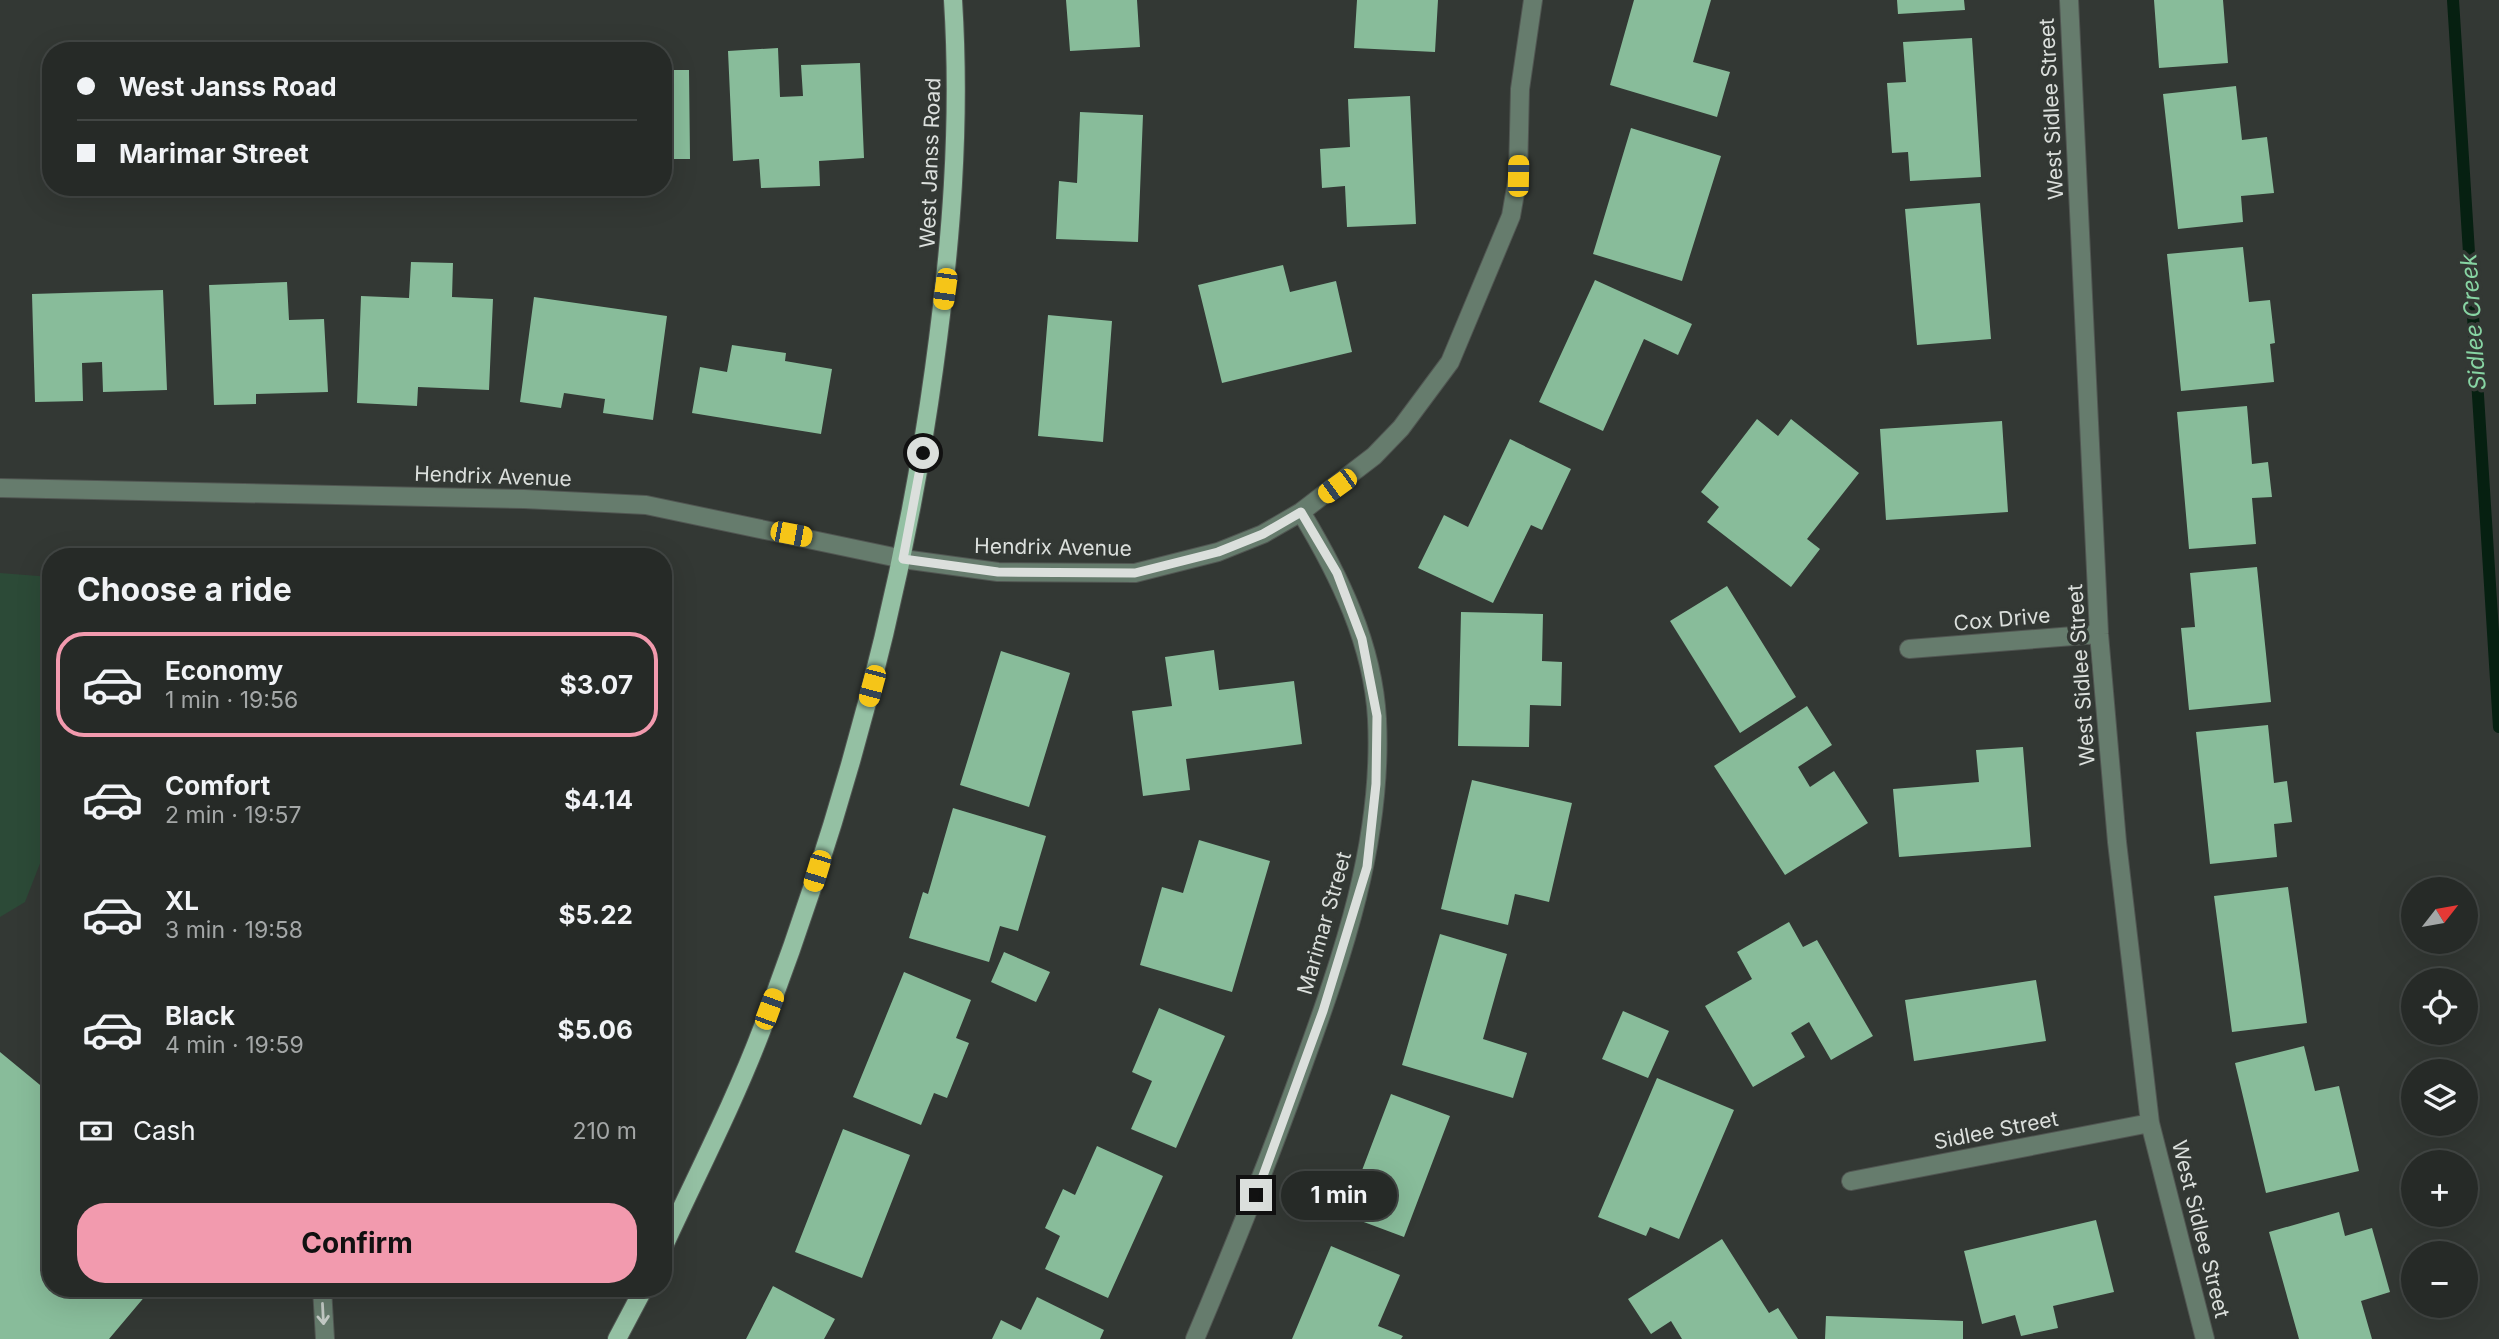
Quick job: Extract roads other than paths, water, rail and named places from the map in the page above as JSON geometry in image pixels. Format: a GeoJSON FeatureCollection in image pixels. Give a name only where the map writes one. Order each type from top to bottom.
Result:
{"type":"FeatureCollection","features":[{"type":"Feature","properties":{"kind":"main road","name":"West Janss Road"},"geometry":{"type":"LineString","coordinates":[[672,1228],[761,1032],[810,895],[891,618],[923,453],[949,265],[956,167],[953,0]]}},
{"type":"Feature","properties":{"kind":"main road"},"geometry":{"type":"LineString","coordinates":[[617,1339],[638,1297]]}},
{"type":"Feature","properties":{"kind":"street","name":"Hendrix Avenue"},"geometry":{"type":"LineString","coordinates":[[0,488],[524,499],[646,505],[903,559],[998,572],[1135,573],[1218,552],[1263,534],[1301,512],[1374,456],[1401,428],[1455,350],[1511,216],[1518,176],[1520,89],[1533,0]]}},
{"type":"Feature","properties":{"kind":"street","name":"West Sidlee Street"},"geometry":{"type":"LineString","coordinates":[[2069,0],[2099,634],[2117,842],[2150,1123],[2205,1339]]}},
{"type":"Feature","properties":{"kind":"street","name":"Marimar Street"},"geometry":{"type":"LineString","coordinates":[[1195,1339],[1256,1195],[1323,1011],[1367,867],[1376,784],[1377,716],[1358,628],[1337,573],[1301,512]]}},
{"type":"Feature","properties":{"kind":"street","name":"Cox Drive"},"geometry":{"type":"LineString","coordinates":[[1909,649],[2099,634]]}},
{"type":"Feature","properties":{"kind":"street","name":"Sidlee Street"},"geometry":{"type":"LineString","coordinates":[[1851,1181],[2150,1123]]}},
{"type":"Feature","properties":{"kind":"street"},"geometry":{"type":"LineString","coordinates":[[322,1297],[325,1339]]}},
{"type":"Feature","properties":{"kind":"waterway","name":"Sidlee Creek"},"geometry":{"type":"LineString","coordinates":[[2453,0],[2499,727]]}}]}
